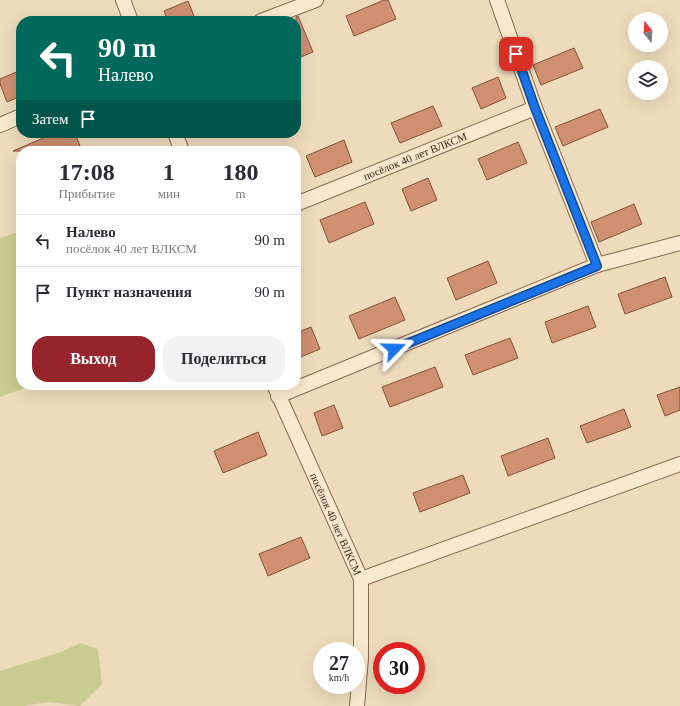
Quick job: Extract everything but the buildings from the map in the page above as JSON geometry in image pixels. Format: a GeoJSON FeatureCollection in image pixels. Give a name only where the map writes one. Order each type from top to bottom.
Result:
{"type":"FeatureCollection","features":[{"type":"Feature","properties":{"kind":"street"},"geometry":{"type":"LineString","coordinates":[[123,0],[129,16]]}},
{"type":"Feature","properties":{"kind":"street"},"geometry":{"type":"LineString","coordinates":[[274,16],[316,0]]}},
{"type":"Feature","properties":{"kind":"street"},"geometry":{"type":"LineString","coordinates":[[497,0],[535,108],[597,266]]}},
{"type":"Feature","properties":{"kind":"street","name":"посёлок 40 лет ВЛКСМ"},"geometry":{"type":"LineString","coordinates":[[301,202],[535,108]]}},
{"type":"Feature","properties":{"kind":"street"},"geometry":{"type":"LineString","coordinates":[[0,125],[16,118]]}},
{"type":"Feature","properties":{"kind":"street","name":"посёлок 40 лет ВЛКСМ"},"geometry":{"type":"LineString","coordinates":[[301,380],[597,266],[680,243]]}},
{"type":"Feature","properties":{"kind":"street","name":"посёлок 40 лет ВЛКСМ"},"geometry":{"type":"LineString","coordinates":[[276,390],[361,578],[361,658],[357,706]]}},
{"type":"Feature","properties":{"kind":"street"},"geometry":{"type":"LineString","coordinates":[[361,578],[680,464]]}},
{"type":"Feature","properties":{"kind":"green space"},"geometry":{"type":"Polygon","coordinates":[[[16,233],[16,390],[19,390],[0,397],[0,238],[16,233]]]}},
{"type":"Feature","properties":{"kind":"green space"},"geometry":{"type":"Polygon","coordinates":[[[80,643],[98,649],[102,684],[80,706],[48,702],[24,706],[0,706],[0,671],[61,652],[80,643]]]}},
{"type":"Feature","properties":{"kind":"route"},"geometry":{"type":"LineString","coordinates":[[394,349],[597,266],[535,108],[516,54]]}}]}
